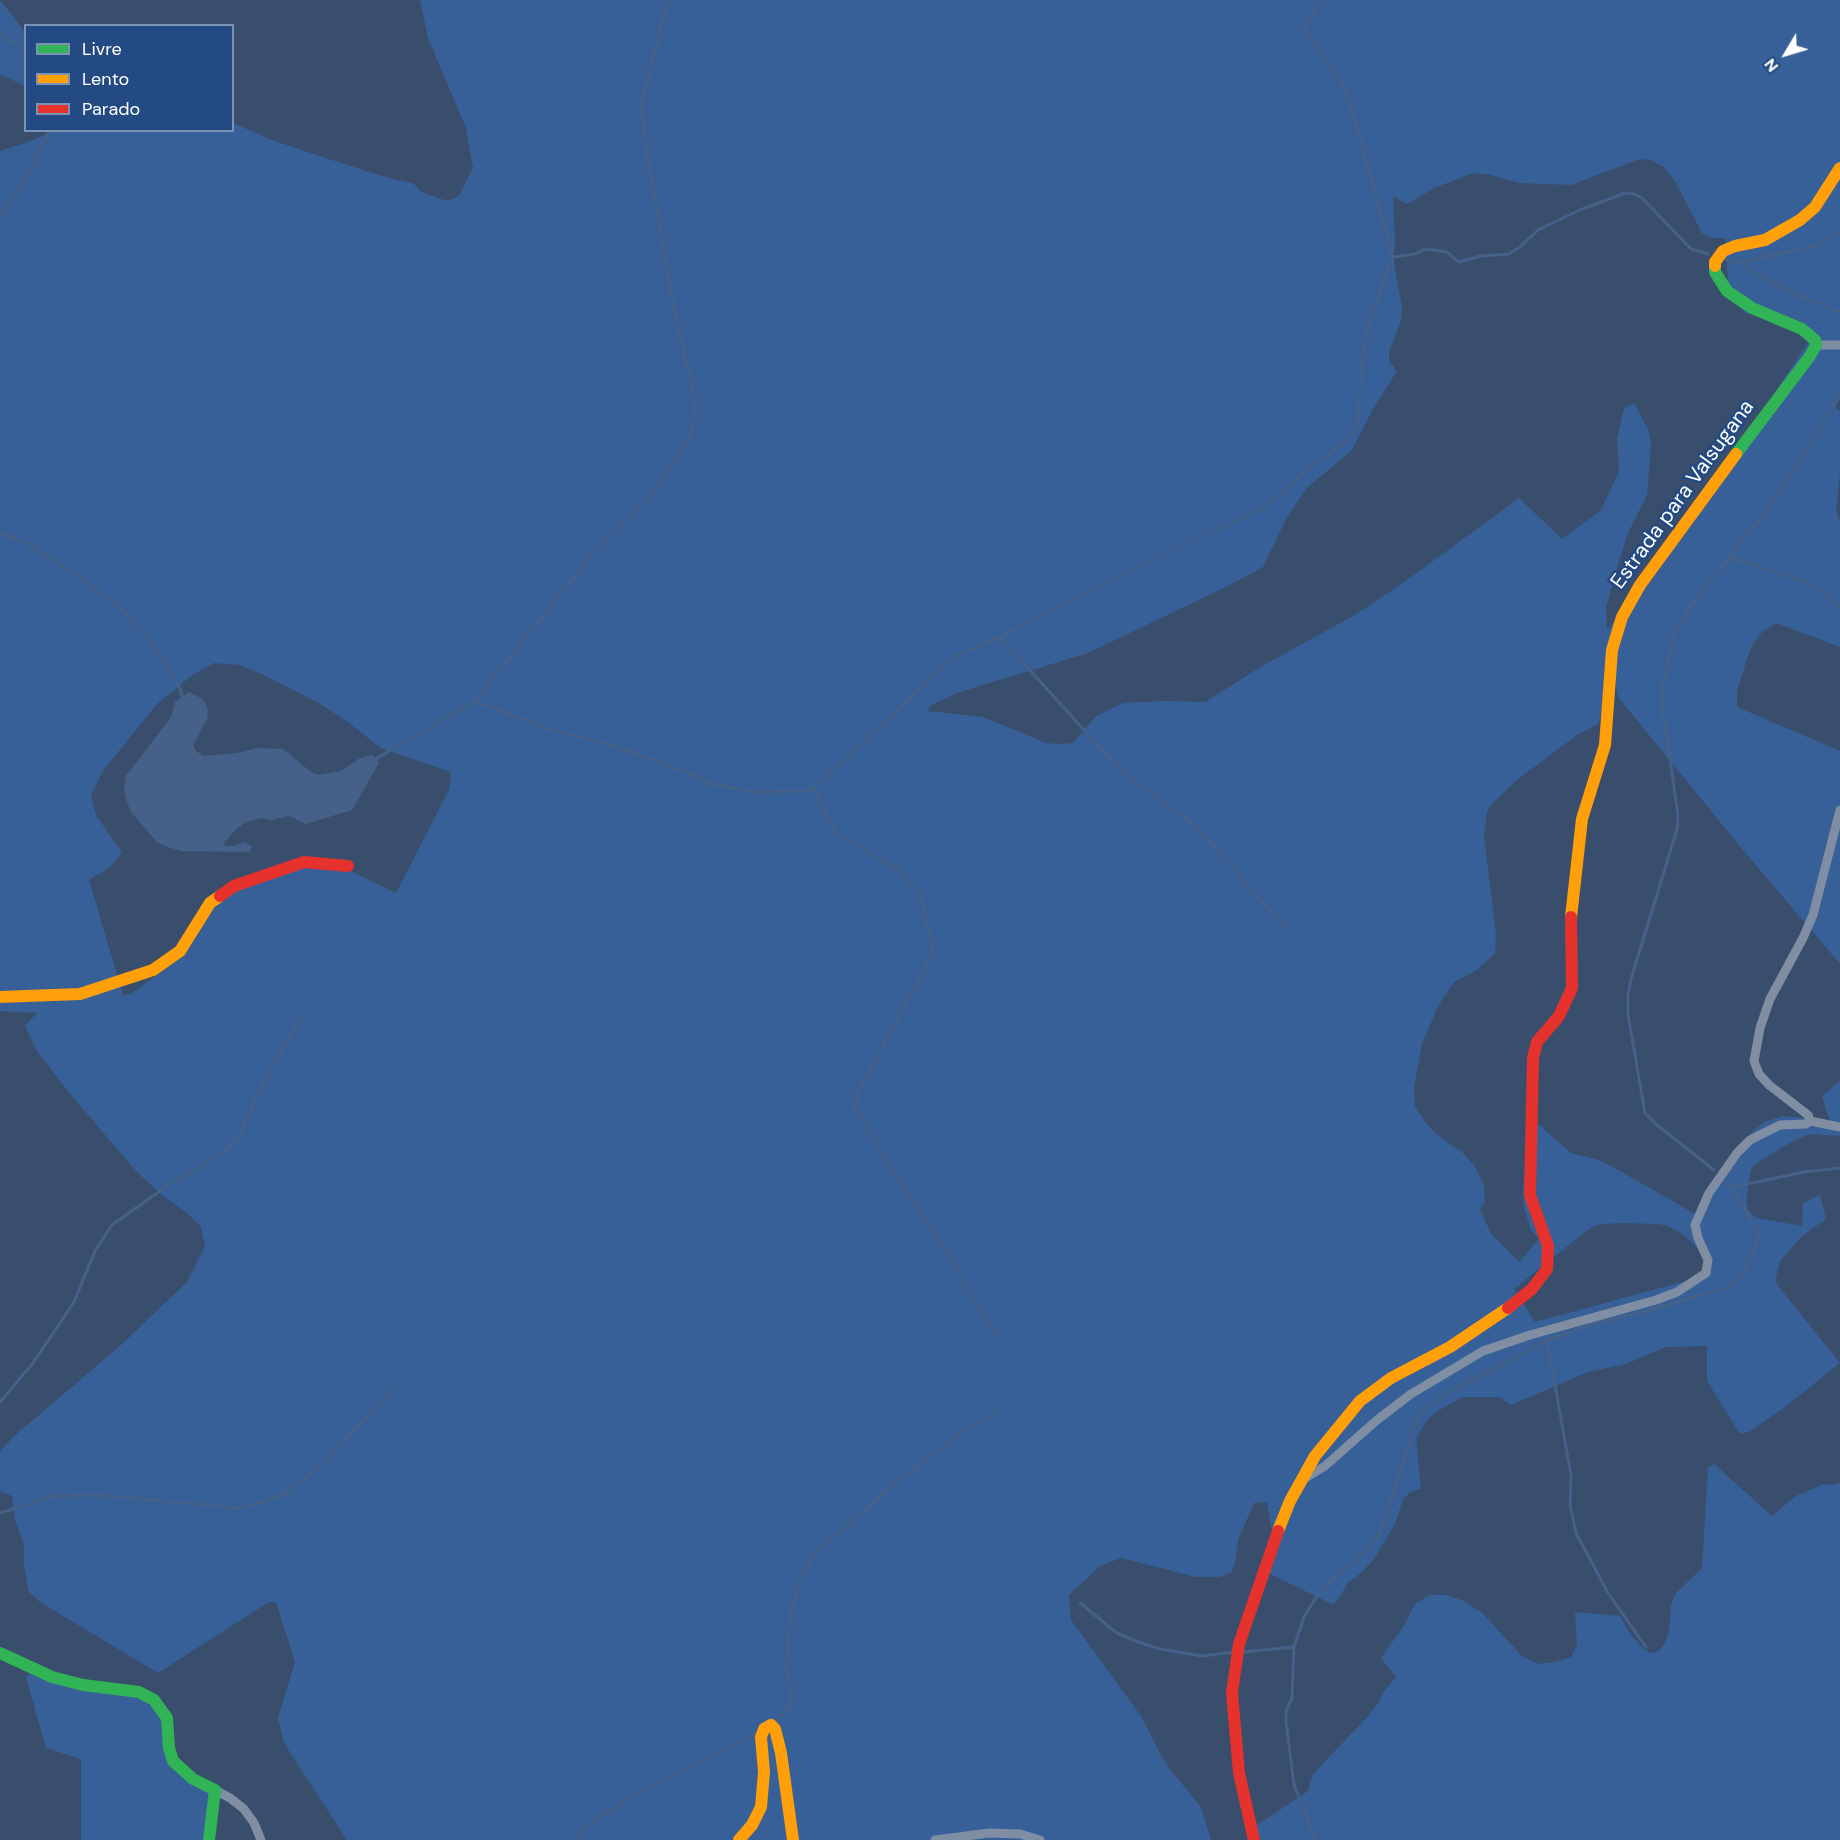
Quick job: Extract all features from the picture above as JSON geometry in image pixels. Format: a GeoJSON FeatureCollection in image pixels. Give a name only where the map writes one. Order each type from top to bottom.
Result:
{"type":"FeatureCollection","features":[{"type":"Feature","properties":{"kind":"street"},"geometry":{"type":"LineString","coordinates":[[1840,168],[1821,199],[1800,220],[1765,240],[1723,251],[1714,262],[1715,273],[1727,291],[1752,308],[1803,328],[1815,340],[1816,345],[1840,345]]}},
{"type":"Feature","properties":{"kind":"street","name":"Estrada para Valsugana"},"geometry":{"type":"LineString","coordinates":[[1254,1840],[1239,1773],[1232,1693],[1239,1644],[1287,1508],[1300,1481],[1334,1432],[1360,1401],[1391,1378],[1435,1356],[1512,1305],[1536,1284],[1547,1269],[1548,1246],[1530,1195],[1533,1058],[1537,1041],[1559,1017],[1572,988],[1570,924],[1582,819],[1602,762],[1611,682],[1612,650],[1616,635],[1622,617],[1640,585],[1816,345]]}},
{"type":"Feature","properties":{"kind":"street"},"geometry":{"type":"LineString","coordinates":[[1810,1121],[1808,1115],[1769,1085],[1759,1074],[1754,1061],[1760,1028],[1770,999],[1813,915],[1840,810]]}},
{"type":"Feature","properties":{"kind":"street"},"geometry":{"type":"LineString","coordinates":[[0,997],[80,994],[132,978],[153,970],[180,951],[210,903],[234,886],[304,862],[348,866]]}},
{"type":"Feature","properties":{"kind":"street"},"geometry":{"type":"LineString","coordinates":[[1300,1481],[1325,1466],[1377,1420],[1411,1394],[1483,1351],[1530,1335],[1656,1300],[1677,1292],[1700,1279],[1706,1273],[1708,1260],[1695,1225],[1709,1193],[1737,1154],[1750,1140],[1780,1125],[1800,1125],[1810,1121],[1840,1127]]}},
{"type":"Feature","properties":{"kind":"street"},"geometry":{"type":"LineString","coordinates":[[0,1653],[52,1677],[83,1685],[147,1695],[159,1705],[167,1718],[169,1748],[173,1761],[193,1779],[230,1798],[244,1809],[254,1822],[261,1840]]}},
{"type":"Feature","properties":{"kind":"street"},"geometry":{"type":"LineString","coordinates":[[739,1840],[752,1825],[760,1807],[764,1772],[761,1737],[764,1729],[771,1725],[775,1729],[781,1754],[793,1840]]}},
{"type":"Feature","properties":{"kind":"street"},"geometry":{"type":"LineString","coordinates":[[209,1840],[216,1790]]}},
{"type":"Feature","properties":{"kind":"street"},"geometry":{"type":"LineString","coordinates":[[935,1840],[989,1833],[1020,1834],[1040,1840]]}},
{"type":"Feature","properties":{"kind":"shaded area"},"geometry":{"type":"Polygon","coordinates":[[[0,0],[24,31],[24,86],[0,74],[0,0]]]}},
{"type":"Feature","properties":{"kind":"shaded area"},"geometry":{"type":"Polygon","coordinates":[[[420,0],[1840,0],[1840,399],[1835,407],[1840,411],[1840,472],[1836,511],[1840,520],[1840,647],[1776,623],[1762,632],[1751,647],[1737,690],[1737,707],[1840,751],[1840,964],[1618,697],[1615,682],[1598,724],[1577,735],[1518,779],[1487,811],[1484,836],[1496,934],[1495,953],[1477,970],[1454,982],[1438,1006],[1422,1044],[1414,1087],[1415,1107],[1426,1123],[1435,1133],[1463,1153],[1476,1168],[1484,1185],[1485,1202],[1480,1209],[1491,1234],[1519,1262],[1539,1239],[1531,1230],[1524,1208],[1523,1189],[1529,1116],[1571,1153],[1599,1160],[1695,1214],[1734,1151],[1765,1122],[1783,1116],[1830,1121],[1822,1097],[1840,1080],[1840,1136],[1809,1134],[1761,1160],[1753,1166],[1750,1173],[1746,1202],[1748,1210],[1756,1218],[1802,1226],[1803,1203],[1820,1195],[1826,1219],[1802,1236],[1780,1261],[1775,1282],[1840,1363],[1785,1407],[1749,1432],[1740,1434],[1707,1381],[1707,1346],[1666,1347],[1626,1364],[1588,1372],[1511,1405],[1499,1397],[1462,1397],[1427,1420],[1416,1438],[1421,1489],[1410,1492],[1403,1499],[1395,1524],[1374,1559],[1348,1583],[1334,1605],[1268,1573],[1274,1542],[1267,1502],[1254,1503],[1238,1540],[1235,1563],[1231,1573],[1220,1577],[1196,1577],[1121,1558],[1100,1566],[1069,1595],[1071,1620],[1141,1716],[1172,1772],[1201,1807],[1211,1840],[347,1840],[284,1743],[278,1718],[295,1662],[276,1602],[269,1602],[158,1673],[40,1602],[29,1592],[24,1566],[24,1544],[15,1520],[12,1496],[0,1491],[0,1452],[13,1437],[120,1346],[187,1282],[205,1246],[201,1227],[137,1172],[71,1095],[37,1051],[25,1026],[37,1013],[0,1011],[0,151],[34,140],[49,132],[234,132],[234,123],[272,140],[316,155],[392,179],[413,183],[421,192],[447,201],[459,196],[473,168],[466,128],[428,38],[420,0]],[[1649,159],[1637,160],[1571,185],[1519,183],[1491,175],[1473,173],[1434,188],[1407,204],[1393,196],[1395,245],[1393,257],[1402,308],[1401,321],[1389,352],[1389,361],[1397,371],[1373,409],[1352,450],[1306,489],[1287,517],[1263,567],[1088,653],[957,693],[931,705],[928,711],[983,717],[1046,743],[1057,744],[1073,743],[1096,716],[1123,703],[1205,702],[1264,665],[1355,615],[1403,583],[1519,498],[1562,539],[1601,510],[1619,472],[1617,439],[1624,408],[1634,403],[1648,429],[1651,444],[1647,495],[1628,533],[1615,574],[1606,608],[1607,630],[1635,594],[1710,479],[1751,429],[1812,336],[1746,313],[1734,302],[1729,294],[1725,238],[1711,238],[1702,233],[1676,183],[1664,167],[1649,159]],[[214,663],[194,674],[157,704],[102,772],[91,796],[96,815],[122,853],[110,867],[89,880],[123,995],[131,994],[168,967],[190,947],[214,908],[239,890],[313,864],[338,865],[396,893],[449,790],[451,772],[381,748],[317,702],[264,675],[239,665],[214,663]],[[1601,1224],[1590,1228],[1514,1289],[1535,1322],[1697,1278],[1708,1262],[1684,1235],[1668,1226],[1601,1224]]]}},
{"type":"Feature","properties":{"kind":"shaded area"},"geometry":{"type":"Polygon","coordinates":[[[189,692],[203,699],[208,709],[207,719],[193,745],[195,750],[203,756],[237,753],[257,748],[283,749],[318,775],[341,771],[360,758],[372,755],[379,763],[352,810],[306,824],[289,816],[246,822],[236,829],[224,843],[225,846],[233,846],[245,842],[252,847],[249,852],[182,851],[168,847],[157,842],[131,812],[124,788],[126,776],[172,716],[175,702],[189,692]]]}},
{"type":"Feature","properties":{"kind":"shaded area"},"geometry":{"type":"Polygon","coordinates":[[[1714,1464],[1772,1516],[1796,1496],[1824,1484],[1840,1483],[1840,1840],[1258,1840],[1254,1827],[1308,1791],[1314,1773],[1378,1703],[1384,1691],[1396,1677],[1381,1658],[1405,1624],[1415,1604],[1430,1595],[1446,1595],[1464,1601],[1482,1613],[1522,1656],[1538,1664],[1571,1657],[1577,1646],[1575,1612],[1620,1616],[1630,1634],[1644,1649],[1650,1653],[1657,1652],[1664,1645],[1669,1631],[1671,1605],[1675,1594],[1702,1568],[1708,1468],[1714,1464]]]}},
{"type":"Feature","properties":{"kind":"shaded area"},"geometry":{"type":"Polygon","coordinates":[[[38,1667],[92,1686],[150,1691],[168,1727],[168,1754],[213,1792],[208,1840],[81,1840],[81,1759],[46,1748],[26,1677],[38,1667]]]}},
{"type":"Feature","properties":{"kind":"waterway"},"geometry":{"type":"LineString","coordinates":[[374,760],[475,701],[596,550],[653,494],[690,438],[694,416],[693,390],[674,310],[641,105],[668,0]]}},
{"type":"Feature","properties":{"kind":"waterway"},"geometry":{"type":"LineString","coordinates":[[475,701],[549,729],[613,746],[668,765],[713,784],[755,792],[804,791],[814,788],[955,656],[1000,637],[1267,505],[1304,472],[1344,444],[1354,431],[1359,417],[1361,367],[1369,320],[1393,257],[1349,99],[1342,82],[1305,28],[1320,0]]}},
{"type":"Feature","properties":{"kind":"waterway"},"geometry":{"type":"LineString","coordinates":[[0,34],[24,48]]}},
{"type":"Feature","properties":{"kind":"waterway"},"geometry":{"type":"LineString","coordinates":[[0,216],[19,192],[49,132]]}},
{"type":"Feature","properties":{"kind":"waterway"},"geometry":{"type":"LineString","coordinates":[[1393,257],[1415,254],[1426,249],[1447,252],[1459,262],[1481,256],[1509,254],[1538,230],[1580,210],[1625,193],[1642,198],[1691,249],[1708,254]]}},
{"type":"Feature","properties":{"kind":"waterway"},"geometry":{"type":"LineString","coordinates":[[1738,263],[1819,245],[1840,231]]}},
{"type":"Feature","properties":{"kind":"waterway"},"geometry":{"type":"LineString","coordinates":[[1726,259],[1738,263],[1783,288],[1840,313]]}},
{"type":"Feature","properties":{"kind":"waterway"},"geometry":{"type":"LineString","coordinates":[[1714,1170],[1645,1113],[1628,1015],[1631,979],[1677,829],[1678,815],[1663,711],[1663,684],[1676,630],[1690,607],[1730,557],[1744,533],[1760,520],[1840,395]]}},
{"type":"Feature","properties":{"kind":"waterway"},"geometry":{"type":"LineString","coordinates":[[0,533],[25,542],[88,583],[120,608],[146,637],[170,670],[183,699]]}},
{"type":"Feature","properties":{"kind":"waterway"},"geometry":{"type":"LineString","coordinates":[[1730,557],[1812,584],[1840,609]]}},
{"type":"Feature","properties":{"kind":"waterway"},"geometry":{"type":"LineString","coordinates":[[1000,637],[1121,771],[1198,828],[1285,928]]}},
{"type":"Feature","properties":{"kind":"waterway"},"geometry":{"type":"LineString","coordinates":[[814,788],[835,833],[898,869],[920,893],[931,940],[931,957],[857,1094],[855,1109],[1000,1339]]}},
{"type":"Feature","properties":{"kind":"waterway"},"geometry":{"type":"LineString","coordinates":[[0,1402],[33,1363],[74,1302],[95,1251],[112,1225],[231,1145],[240,1133],[262,1085],[301,1016]]}},
{"type":"Feature","properties":{"kind":"waterway"},"geometry":{"type":"LineString","coordinates":[[1733,1187],[1804,1172],[1840,1168]]}},
{"type":"Feature","properties":{"kind":"waterway"},"geometry":{"type":"LineString","coordinates":[[1316,1840],[1294,1785],[1286,1721],[1286,1711],[1292,1698],[1294,1647],[1304,1617],[1322,1588],[1357,1559],[1377,1538],[1385,1521],[1414,1426],[1430,1403],[1547,1340],[1595,1323],[1725,1288],[1737,1281],[1743,1275],[1758,1239],[1757,1231],[1727,1182]]}},
{"type":"Feature","properties":{"kind":"waterway"},"geometry":{"type":"LineString","coordinates":[[1547,1340],[1571,1475],[1570,1505],[1576,1533],[1608,1593],[1646,1647]]}},
{"type":"Feature","properties":{"kind":"waterway"},"geometry":{"type":"LineString","coordinates":[[0,1513],[53,1496],[97,1495],[239,1508],[266,1501],[287,1492],[321,1466],[393,1388]]}},
{"type":"Feature","properties":{"kind":"waterway"},"geometry":{"type":"LineString","coordinates":[[774,1722],[790,1709],[791,1692],[786,1666],[791,1612],[799,1582],[809,1563],[821,1548],[898,1481],[955,1437],[996,1412]]}},
{"type":"Feature","properties":{"kind":"waterway"},"geometry":{"type":"LineString","coordinates":[[1080,1603],[1117,1633],[1160,1649],[1202,1656],[1235,1652]]}},
{"type":"Feature","properties":{"kind":"waterway"},"geometry":{"type":"LineString","coordinates":[[1242,1652],[1294,1647]]}},
{"type":"Feature","properties":{"kind":"waterway"},"geometry":{"type":"LineString","coordinates":[[574,1840],[588,1825],[626,1800],[758,1732]]}},
{"type":"Feature","properties":{"kind":"traffic: fast"},"geometry":{"type":"LineString","coordinates":[[1715,266],[1715,272],[1727,291],[1752,308],[1802,329],[1815,340],[1816,345],[1736,454]]}},
{"type":"Feature","properties":{"kind":"traffic: fast"},"geometry":{"type":"LineString","coordinates":[[0,1653],[52,1677],[83,1685],[139,1692],[154,1700],[167,1718],[169,1748],[173,1761],[193,1779],[215,1790],[209,1840]]}},
{"type":"Feature","properties":{"kind":"traffic: slow"},"geometry":{"type":"LineString","coordinates":[[1715,266],[1715,262],[1723,251],[1765,240],[1800,220],[1815,207],[1840,168]]}},
{"type":"Feature","properties":{"kind":"traffic: slow"},"geometry":{"type":"LineString","coordinates":[[1571,917],[1582,819],[1605,745],[1612,650],[1622,617],[1640,585],[1736,454]]}},
{"type":"Feature","properties":{"kind":"traffic: slow"},"geometry":{"type":"LineString","coordinates":[[0,997],[80,994],[153,970],[180,951],[210,903],[220,896]]}},
{"type":"Feature","properties":{"kind":"traffic: slow"},"geometry":{"type":"LineString","coordinates":[[1278,1531],[1290,1501],[1315,1456],[1360,1401],[1391,1378],[1450,1347],[1508,1308]]}},
{"type":"Feature","properties":{"kind":"traffic: slow"},"geometry":{"type":"LineString","coordinates":[[739,1840],[752,1825],[761,1807],[764,1772],[761,1737],[764,1729],[771,1725],[775,1729],[781,1753],[793,1840]]}},
{"type":"Feature","properties":{"kind":"traffic: jam"},"geometry":{"type":"LineString","coordinates":[[220,896],[234,886],[304,862],[348,866]]}},
{"type":"Feature","properties":{"kind":"traffic: jam"},"geometry":{"type":"LineString","coordinates":[[1508,1308],[1532,1289],[1547,1269],[1548,1246],[1530,1195],[1533,1058],[1537,1042],[1559,1016],[1572,988],[1571,917]]}},
{"type":"Feature","properties":{"kind":"traffic: jam"},"geometry":{"type":"LineString","coordinates":[[1254,1840],[1239,1773],[1232,1693],[1239,1644],[1278,1531]]}}]}
